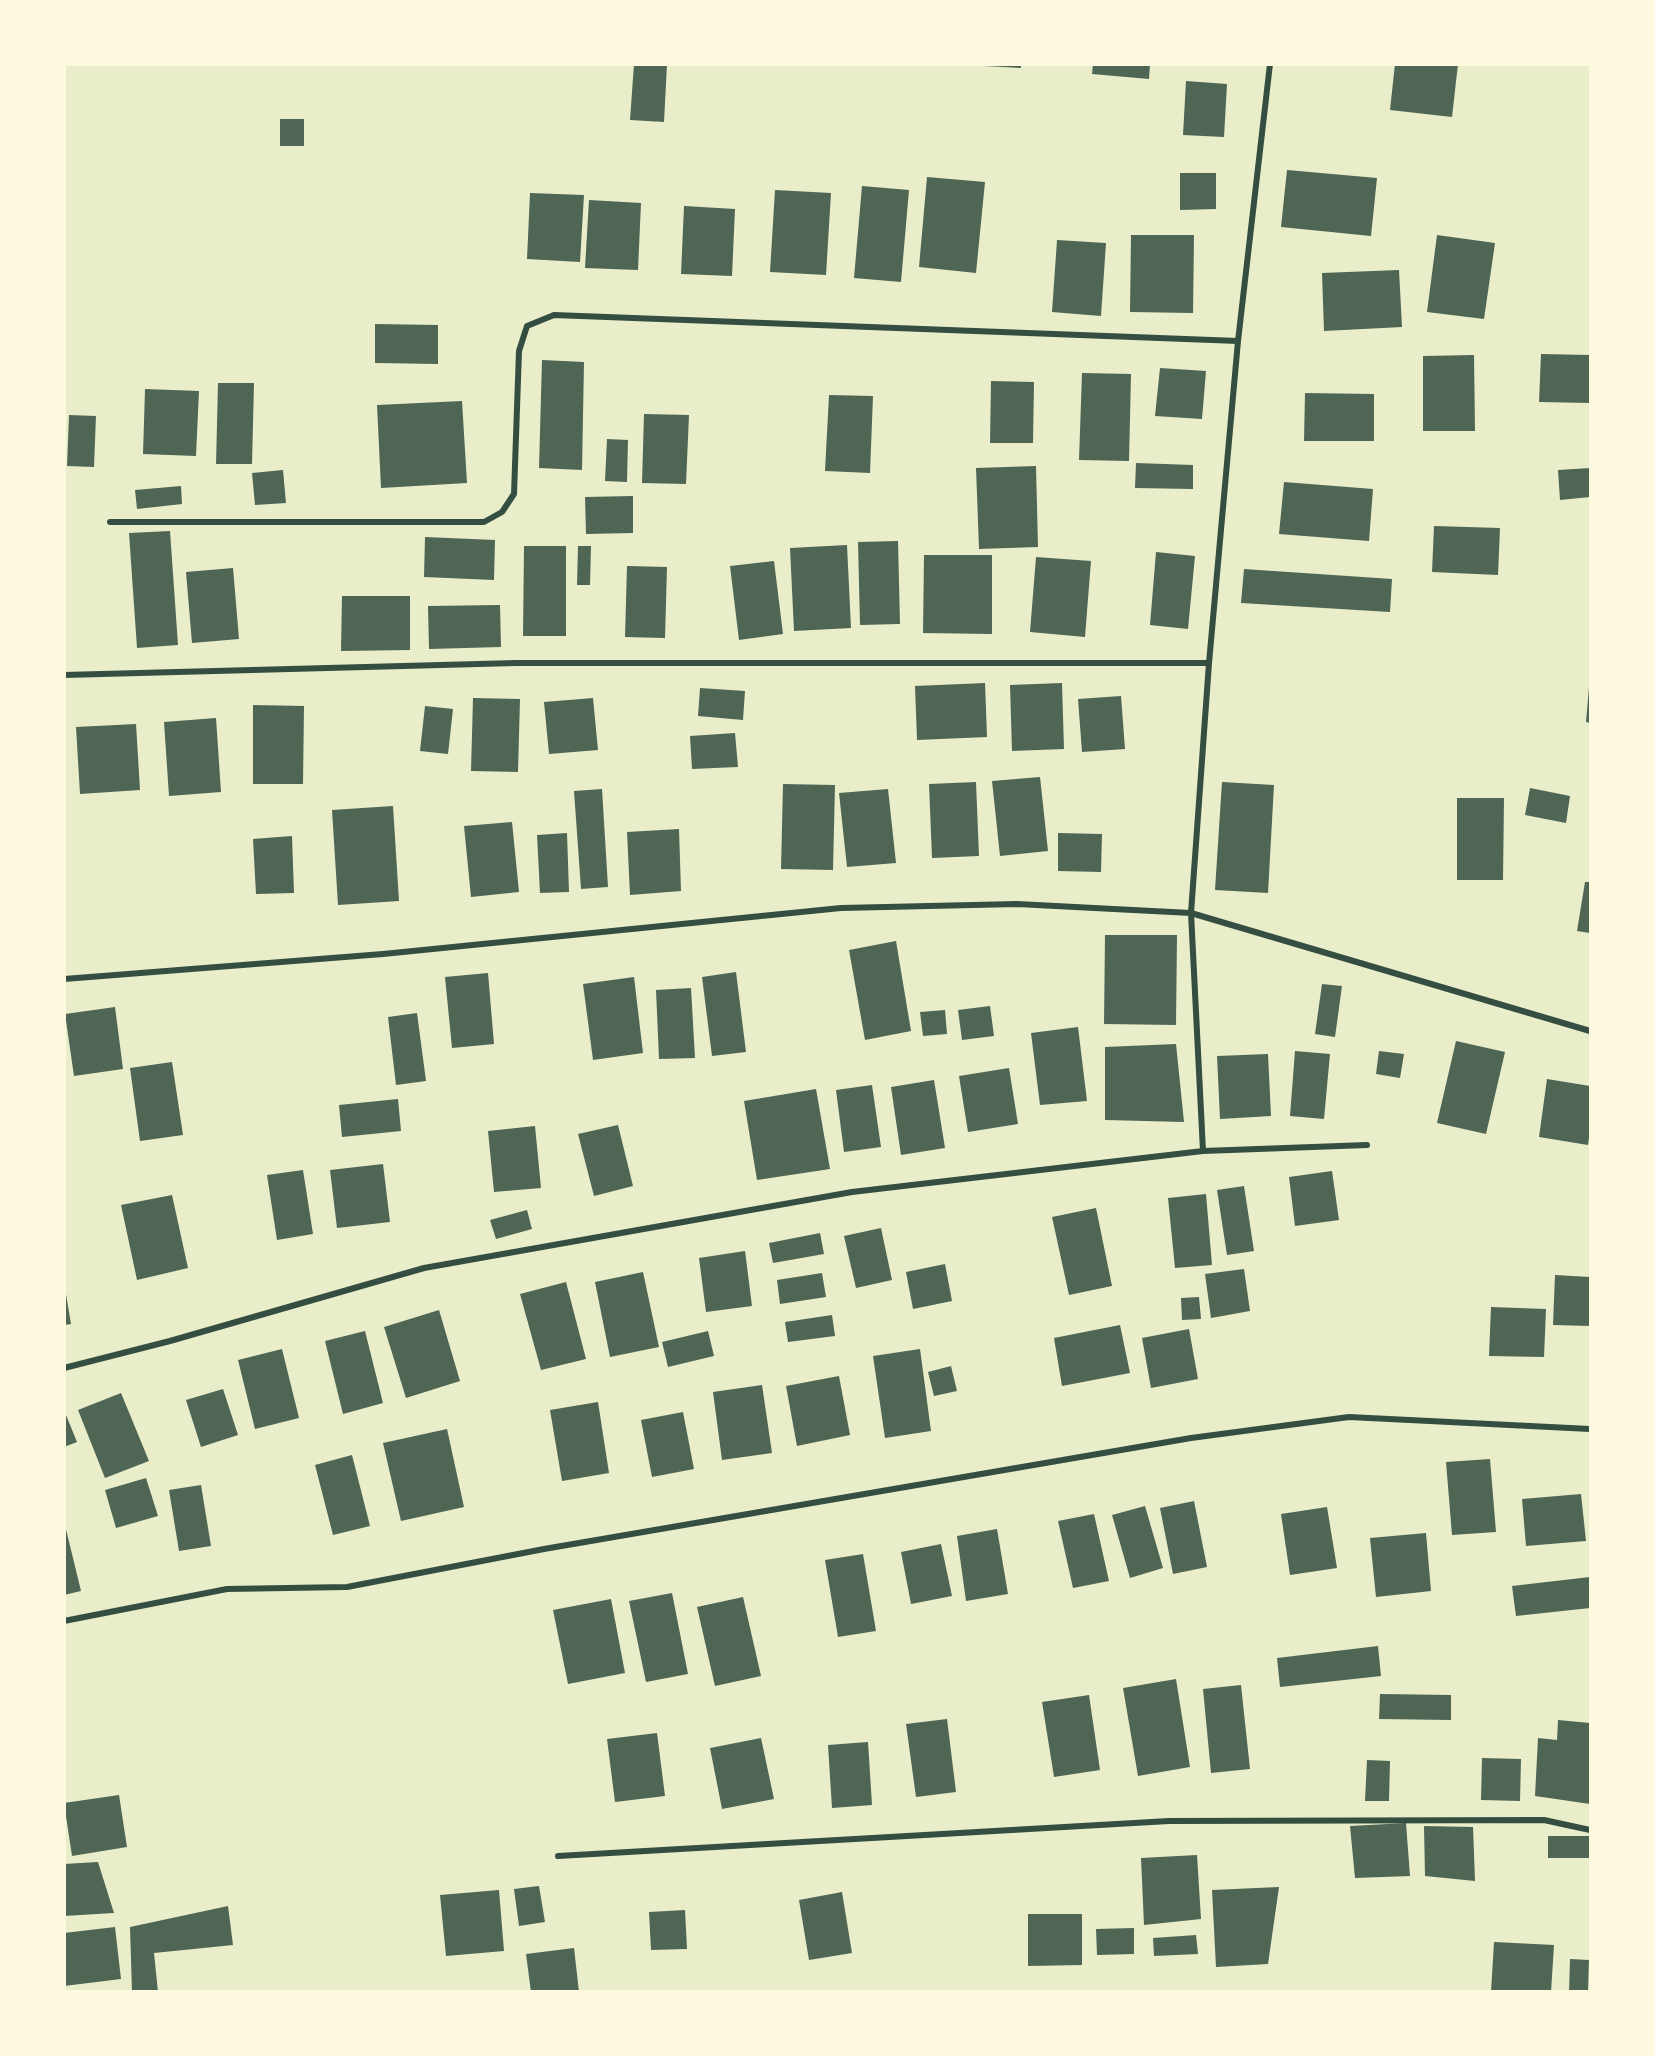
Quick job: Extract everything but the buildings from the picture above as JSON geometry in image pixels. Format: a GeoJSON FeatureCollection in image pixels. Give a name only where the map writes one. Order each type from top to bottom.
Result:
{"type":"FeatureCollection","features":[{"type":"Feature","properties":{"kind":"street"},"geometry":{"type":"LineString","coordinates":[[1203,1151],[1191,913],[1209,663],[1238,341],[1270,64]]}},
{"type":"Feature","properties":{"kind":"street"},"geometry":{"type":"LineString","coordinates":[[110,522],[484,522],[502,512],[514,494],[519,351],[527,326],[554,315],[1238,341]]}},
{"type":"Feature","properties":{"kind":"street"},"geometry":{"type":"LineString","coordinates":[[64,675],[528,663],[1209,663]]}},
{"type":"Feature","properties":{"kind":"street"},"geometry":{"type":"LineString","coordinates":[[64,979],[383,954],[841,908],[1017,904],[1191,913],[1590,1031]]}},
{"type":"Feature","properties":{"kind":"street"},"geometry":{"type":"LineString","coordinates":[[64,1368],[170,1341],[424,1268],[852,1192],[1203,1151],[1367,1145]]}},
{"type":"Feature","properties":{"kind":"street"},"geometry":{"type":"LineString","coordinates":[[64,1621],[227,1589],[347,1587],[556,1547],[1179,1440],[1348,1417],[1590,1429]]}},
{"type":"Feature","properties":{"kind":"street"},"geometry":{"type":"LineString","coordinates":[[558,1856],[1169,1821],[1544,1820],[1590,1830]]}}]}
